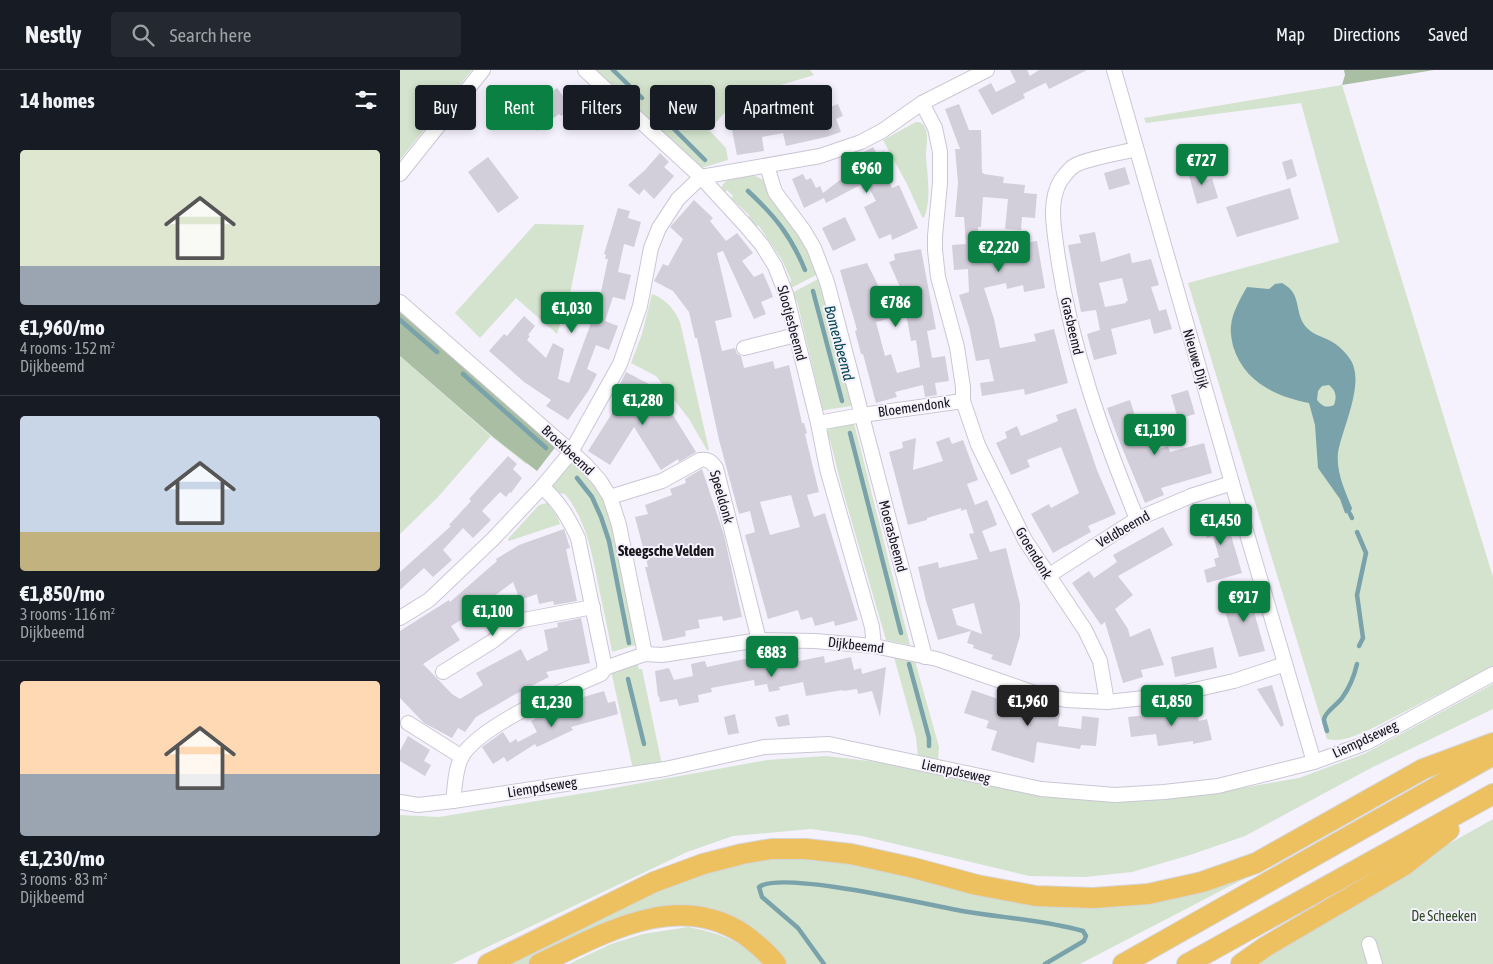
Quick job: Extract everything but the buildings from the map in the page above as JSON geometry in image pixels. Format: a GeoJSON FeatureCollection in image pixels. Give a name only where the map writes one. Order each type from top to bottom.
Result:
{"type":"FeatureCollection","features":[{"type":"Feature","properties":{"kind":"highway"},"geometry":{"type":"LineString","coordinates":[[488,964],[654,882],[703,864],[771,849],[806,849],[851,854],[977,885],[1036,896],[1093,898],[1148,894],[1202,882],[1256,863],[1424,769],[1493,743]]}},
{"type":"Feature","properties":{"kind":"highway"},"geometry":{"type":"LineString","coordinates":[[1123,964],[1493,755]]}},
{"type":"Feature","properties":{"kind":"highway"},"geometry":{"type":"LineString","coordinates":[[1187,964],[1492,795]]}},
{"type":"Feature","properties":{"kind":"highway"},"geometry":{"type":"LineString","coordinates":[[1241,964],[1265,947],[1403,866],[1492,795]]}},
{"type":"Feature","properties":{"kind":"highway"},"geometry":{"type":"LineString","coordinates":[[540,964],[607,932],[640,920],[687,915],[711,919],[732,927],[767,952],[776,964]]}},
{"type":"Feature","properties":{"kind":"street"},"geometry":{"type":"LineString","coordinates":[[400,174],[483,70]]}},
{"type":"Feature","properties":{"kind":"street","name":"Slootjesbeemd"},"geometry":{"type":"LineString","coordinates":[[586,70],[700,177],[746,226],[762,245],[770,259],[786,294],[818,423],[827,469],[872,627],[874,646]]}},
{"type":"Feature","properties":{"kind":"street"},"geometry":{"type":"LineString","coordinates":[[400,618],[429,600],[494,539],[571,452],[620,364],[640,306],[652,248],[659,228],[678,200],[700,177],[820,156],[861,142],[882,131],[922,103],[987,70]]}},
{"type":"Feature","properties":{"kind":"street","name":"Nieuwe Dijk"},"geometry":{"type":"LineString","coordinates":[[1114,70],[1284,664],[1314,762]]}},
{"type":"Feature","properties":{"kind":"street","name":"Bloemendonk"},"geometry":{"type":"LineString","coordinates":[[818,423],[963,401],[956,346],[938,277],[935,250],[934,236],[940,183],[940,152],[935,128],[922,103]]}},
{"type":"Feature","properties":{"kind":"street","name":"Grasbeemd"},"geometry":{"type":"LineString","coordinates":[[1136,149],[1074,166],[1061,180],[1055,198],[1054,224],[1064,293],[1073,337],[1106,443],[1136,518]]}},
{"type":"Feature","properties":{"kind":"street","name":"Bloemendonk"},"geometry":{"type":"LineString","coordinates":[[767,166],[775,192],[804,231],[817,256],[827,282],[862,415]]}},
{"type":"Feature","properties":{"kind":"street","name":"Broekbeemd"},"geometry":{"type":"LineString","coordinates":[[400,302],[585,464],[595,475],[610,498],[619,524],[646,654]]}},
{"type":"Feature","properties":{"kind":"street"},"geometry":{"type":"LineString","coordinates":[[744,348],[796,335]]}},
{"type":"Feature","properties":{"kind":"street","name":"Groendonk"},"geometry":{"type":"LineString","coordinates":[[963,401],[978,445],[1025,540],[1085,630],[1100,662],[1106,702]]}},
{"type":"Feature","properties":{"kind":"street","name":"Moerasbeemd"},"geometry":{"type":"LineString","coordinates":[[862,415],[925,657]]}},
{"type":"Feature","properties":{"kind":"street","name":"Speeldonk"},"geometry":{"type":"LineString","coordinates":[[610,498],[662,481],[700,460],[710,461],[716,468],[759,640]]}},
{"type":"Feature","properties":{"kind":"street","name":"Veldbeemd"},"geometry":{"type":"LineString","coordinates":[[1048,576],[1136,518],[1191,496],[1232,483]]}},
{"type":"Feature","properties":{"kind":"street"},"geometry":{"type":"LineString","coordinates":[[542,487],[554,497],[570,520],[578,538],[605,668]]}},
{"type":"Feature","properties":{"kind":"street"},"geometry":{"type":"LineString","coordinates":[[443,672],[492,641],[518,621],[593,607]]}},
{"type":"Feature","properties":{"kind":"street","name":"Dijkbeemd"},"geometry":{"type":"LineString","coordinates":[[453,801],[456,775],[462,757],[487,732],[533,705],[601,674],[605,668],[646,654],[662,656],[759,640],[815,641],[874,646],[937,659],[1032,692],[1066,700],[1106,702],[1172,695],[1234,681],[1284,664]]}},
{"type":"Feature","properties":{"kind":"street","name":"Liempdseweg"},"geometry":{"type":"LineString","coordinates":[[400,802],[418,805],[453,801],[665,769],[764,747],[829,744],[1040,789],[1115,795],[1218,786],[1314,762],[1366,743],[1493,674]]}},
{"type":"Feature","properties":{"kind":"street"},"geometry":{"type":"LineString","coordinates":[[408,723],[462,757]]}},
{"type":"Feature","properties":{"kind":"street"},"geometry":{"type":"LineString","coordinates":[[1369,944],[1375,964]]}},
{"type":"Feature","properties":{"kind":"green space"},"geometry":{"type":"Polygon","coordinates":[[[400,70],[472,70],[460,85],[415,85],[415,130],[424,130],[400,160],[400,70]]]}},
{"type":"Feature","properties":{"kind":"green space"},"geometry":{"type":"Polygon","coordinates":[[[596,70],[810,70],[814,75],[781,85],[725,85],[725,112],[715,123],[715,85],[650,85],[650,122],[640,113],[640,85],[611,85],[596,70]]]}},
{"type":"Feature","properties":{"kind":"green space"},"geometry":{"type":"Polygon","coordinates":[[[1344,70],[1434,70],[1342,85],[1345,75],[1344,70]]]}},
{"type":"Feature","properties":{"kind":"green space"},"geometry":{"type":"Polygon","coordinates":[[[1342,85],[1493,577],[1493,666],[1369,730],[1349,738],[1333,740],[1327,739],[1188,283],[1339,242],[1301,103],[1146,123],[1144,118],[1342,85]]]}},
{"type":"Feature","properties":{"kind":"green space"},"geometry":{"type":"Polygon","coordinates":[[[916,122],[923,125],[927,134],[928,203],[924,218],[883,140],[916,122]]]}},
{"type":"Feature","properties":{"kind":"green space"},"geometry":{"type":"Polygon","coordinates":[[[658,130],[709,130],[726,148],[728,160],[698,169],[658,130]]]}},
{"type":"Feature","properties":{"kind":"green space"},"geometry":{"type":"Polygon","coordinates":[[[752,174],[763,180],[769,195],[795,228],[818,274],[789,289],[791,280],[782,260],[759,226],[752,225],[749,221],[749,215],[731,198],[733,196],[727,190],[723,195],[722,189],[726,181],[752,174]]]}},
{"type":"Feature","properties":{"kind":"green space"},"geometry":{"type":"Polygon","coordinates":[[[535,224],[584,225],[571,289],[557,334],[516,298],[480,338],[455,313],[535,224]]]}},
{"type":"Feature","properties":{"kind":"green space"},"geometry":{"type":"Polygon","coordinates":[[[820,278],[852,402],[851,406],[819,411],[816,405],[820,398],[797,301],[790,294],[820,278]]]}},
{"type":"Feature","properties":{"kind":"green space"},"geometry":{"type":"Polygon","coordinates":[[[652,294],[669,305],[680,322],[709,450],[707,450],[689,419],[656,376],[631,363],[642,334],[652,294]]]}},
{"type":"Feature","properties":{"kind":"green space"},"geometry":{"type":"Polygon","coordinates":[[[400,306],[557,445],[537,471],[492,436],[400,356],[400,306]]]}},
{"type":"Feature","properties":{"kind":"green space"},"geometry":{"type":"Polygon","coordinates":[[[400,356],[491,436],[438,497],[400,534],[400,356]]]}},
{"type":"Feature","properties":{"kind":"green space"},"geometry":{"type":"Polygon","coordinates":[[[854,423],[910,645],[886,640],[830,440],[825,436],[830,427],[854,423]]]}},
{"type":"Feature","properties":{"kind":"green space"},"geometry":{"type":"Polygon","coordinates":[[[491,436],[546,440],[526,464],[491,436]]]}},
{"type":"Feature","properties":{"kind":"green space"},"geometry":{"type":"Polygon","coordinates":[[[576,463],[597,488],[611,517],[639,644],[612,652],[593,560],[583,525],[565,494],[558,493],[552,486],[568,465],[576,463]]]}},
{"type":"Feature","properties":{"kind":"green space"},"geometry":{"type":"Polygon","coordinates":[[[547,503],[557,516],[560,524],[509,541],[508,539],[539,505],[547,503]]]}},
{"type":"Feature","properties":{"kind":"green space"},"geometry":{"type":"Polygon","coordinates":[[[894,657],[915,661],[939,747],[938,762],[918,757],[916,737],[894,657]]]}},
{"type":"Feature","properties":{"kind":"green space"},"geometry":{"type":"Polygon","coordinates":[[[637,663],[639,669],[642,669],[662,765],[633,769],[611,671],[637,663]]]}},
{"type":"Feature","properties":{"kind":"green space"},"geometry":{"type":"Polygon","coordinates":[[[1493,684],[1493,709],[1371,768],[1245,836],[1132,872],[1085,877],[1029,876],[862,836],[811,829],[733,836],[687,852],[452,964],[400,964],[400,815],[439,817],[767,760],[826,756],[912,766],[1043,794],[1154,800],[1214,793],[1299,778],[1366,753],[1493,684]]]}},
{"type":"Feature","properties":{"kind":"green space","name":"De Scheeken"},"geometry":{"type":"Polygon","coordinates":[[[1493,819],[1493,964],[1257,964],[1415,863],[1493,819]]]}},
{"type":"Feature","properties":{"kind":"green space"},"geometry":{"type":"Polygon","coordinates":[[[1288,856],[1080,964],[783,964],[736,921],[607,927],[528,964],[499,964],[655,886],[745,860],[806,857],[1093,904],[1288,856]]]}},
{"type":"Feature","properties":{"kind":"green space"},"geometry":{"type":"Polygon","coordinates":[[[688,927],[729,939],[747,949],[761,964],[569,964],[611,944],[643,934],[688,927]]]}},
{"type":"Feature","properties":{"kind":"water"},"geometry":{"type":"Polygon","coordinates":[[[1282,283],[1290,289],[1296,299],[1301,319],[1307,328],[1313,333],[1331,341],[1345,352],[1354,369],[1354,392],[1338,453],[1338,467],[1352,508],[1350,514],[1345,513],[1340,499],[1318,468],[1315,425],[1309,403],[1284,396],[1262,385],[1245,369],[1233,346],[1231,331],[1233,316],[1247,287],[1269,289],[1275,284],[1282,283]],[[1329,385],[1322,386],[1318,391],[1317,400],[1325,406],[1334,405],[1335,394],[1329,385]]]}},
{"type":"Feature","properties":{"kind":"waterway"},"geometry":{"type":"LineString","coordinates":[[613,70],[642,98]]}},
{"type":"Feature","properties":{"kind":"waterway"},"geometry":{"type":"LineString","coordinates":[[675,130],[705,160]]}},
{"type":"Feature","properties":{"kind":"waterway"},"geometry":{"type":"LineString","coordinates":[[748,191],[781,227],[794,247],[805,270]]}},
{"type":"Feature","properties":{"kind":"waterway","name":"Bomenbeemd"},"geometry":{"type":"LineString","coordinates":[[813,291],[842,401]]}},
{"type":"Feature","properties":{"kind":"waterway"},"geometry":{"type":"LineString","coordinates":[[400,320],[437,352]]}},
{"type":"Feature","properties":{"kind":"waterway"},"geometry":{"type":"LineString","coordinates":[[463,374],[546,448]]}},
{"type":"Feature","properties":{"kind":"waterway"},"geometry":{"type":"LineString","coordinates":[[850,433],[901,633]]}},
{"type":"Feature","properties":{"kind":"waterway"},"geometry":{"type":"LineString","coordinates":[[577,478],[592,497],[609,541],[629,643]]}},
{"type":"Feature","properties":{"kind":"waterway"},"geometry":{"type":"LineString","coordinates":[[1350,514],[1352,518]]}},
{"type":"Feature","properties":{"kind":"waterway"},"geometry":{"type":"LineString","coordinates":[[1357,532],[1366,553],[1357,595],[1363,638],[1359,646]]}},
{"type":"Feature","properties":{"kind":"waterway"},"geometry":{"type":"LineString","coordinates":[[909,664],[929,738],[929,746]]}},
{"type":"Feature","properties":{"kind":"waterway"},"geometry":{"type":"LineString","coordinates":[[1327,731],[1324,720],[1325,716],[1347,690],[1357,664]]}},
{"type":"Feature","properties":{"kind":"waterway"},"geometry":{"type":"LineString","coordinates":[[628,679],[644,744]]}},
{"type":"Feature","properties":{"kind":"waterway"},"geometry":{"type":"LineString","coordinates":[[824,964],[798,928],[762,897],[759,887],[773,883],[795,883],[856,890],[962,911],[1053,924],[1083,931],[1086,936],[1084,941],[1045,964]]}},
{"type":"Feature","properties":{"kind":"district","name":"Steegsche Velden"},"geometry":{"type":"Point","coordinates":[666,551]}}]}
